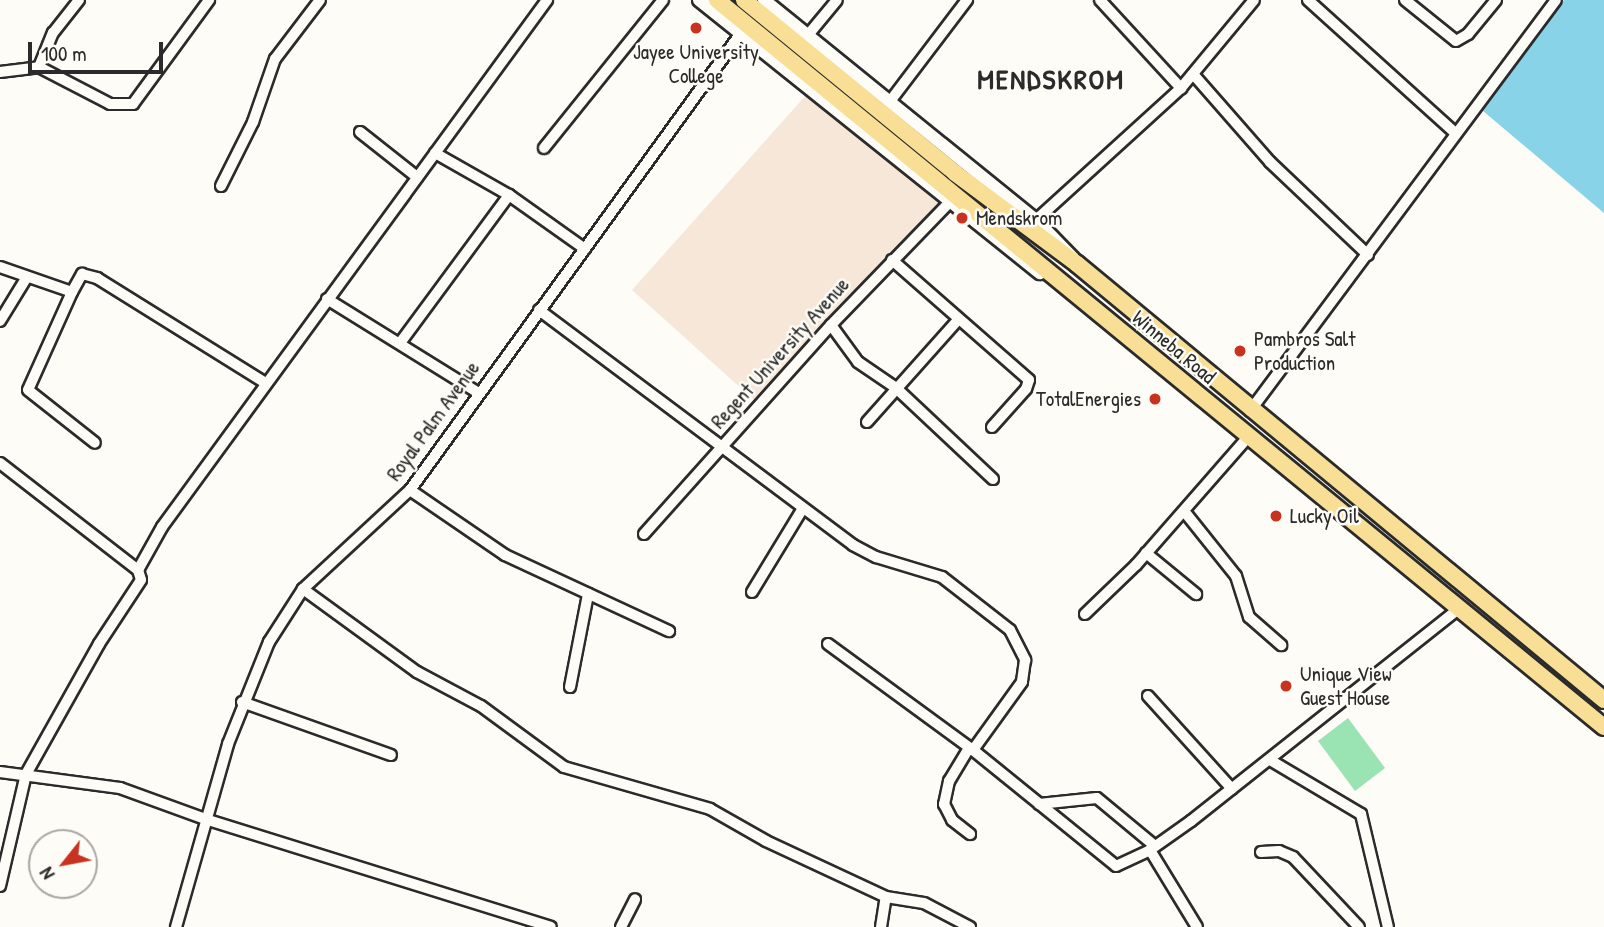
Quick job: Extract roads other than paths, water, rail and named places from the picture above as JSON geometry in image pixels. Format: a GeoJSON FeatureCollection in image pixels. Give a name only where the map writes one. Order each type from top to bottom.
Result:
{"type":"FeatureCollection","features":[{"type":"Feature","properties":{"kind":"highway","name":"Winneba Road"},"geometry":{"type":"LineString","coordinates":[[717,0],[1604,727]]}},
{"type":"Feature","properties":{"kind":"highway","name":"Winneba Road"},"geometry":{"type":"LineString","coordinates":[[744,0],[955,173],[1077,264],[1251,411],[1604,700]]}},
{"type":"Feature","properties":{"kind":"highway"},"geometry":{"type":"LineString","coordinates":[[1334,508],[1343,499],[1344,487]]}},
{"type":"Feature","properties":{"kind":"street"},"geometry":{"type":"LineString","coordinates":[[39,67],[52,33],[79,0]]}},
{"type":"Feature","properties":{"kind":"street"},"geometry":{"type":"LineString","coordinates":[[0,72],[39,67],[110,104],[134,104],[209,0]]}},
{"type":"Feature","properties":{"kind":"street"},"geometry":{"type":"LineString","coordinates":[[221,186],[253,122],[275,59],[320,0]]}},
{"type":"Feature","properties":{"kind":"street"},"geometry":{"type":"LineString","coordinates":[[0,886],[26,774],[99,645],[139,590],[138,570],[162,527],[547,0]]}},
{"type":"Feature","properties":{"kind":"street"},"geometry":{"type":"LineString","coordinates":[[544,148],[663,0]]}},
{"type":"Feature","properties":{"kind":"street"},"geometry":{"type":"LineString","coordinates":[[699,0],[1031,268],[1067,286]]}},
{"type":"Feature","properties":{"kind":"street"},"geometry":{"type":"LineString","coordinates":[[764,0],[891,100],[1036,220],[1064,244],[1077,264]]}},
{"type":"Feature","properties":{"kind":"street"},"geometry":{"type":"LineString","coordinates":[[808,35],[836,0]]}},
{"type":"Feature","properties":{"kind":"street"},"geometry":{"type":"LineString","coordinates":[[891,100],[967,0]]}},
{"type":"Feature","properties":{"kind":"street"},"geometry":{"type":"LineString","coordinates":[[1100,0],[1181,88]]}},
{"type":"Feature","properties":{"kind":"street"},"geometry":{"type":"LineString","coordinates":[[1036,220],[1181,88],[1254,0]]}},
{"type":"Feature","properties":{"kind":"street"},"geometry":{"type":"LineString","coordinates":[[1308,0],[1454,132]]}},
{"type":"Feature","properties":{"kind":"street"},"geometry":{"type":"LineString","coordinates":[[1405,0],[1456,41],[1468,34],[1496,0]]}},
{"type":"Feature","properties":{"kind":"street"},"geometry":{"type":"LineString","coordinates":[[1251,411],[1368,255],[1454,132],[1556,0]]}},
{"type":"Feature","properties":{"kind":"street","name":"Royal Palm Avenue"},"geometry":{"type":"LineString","coordinates":[[176,927],[205,819],[242,702],[269,642],[303,589],[410,489],[477,392],[585,249],[741,33]]}},
{"type":"Feature","properties":{"kind":"street"},"geometry":{"type":"LineString","coordinates":[[1193,74],[1270,162],[1368,255]]}},
{"type":"Feature","properties":{"kind":"street"},"geometry":{"type":"LineString","coordinates":[[360,132],[417,177]]}},
{"type":"Feature","properties":{"kind":"street"},"geometry":{"type":"LineString","coordinates":[[435,153],[509,195],[585,249]]}},
{"type":"Feature","properties":{"kind":"street"},"geometry":{"type":"LineString","coordinates":[[400,343],[509,195]]}},
{"type":"Feature","properties":{"kind":"street","name":"Regent University Avenue"},"geometry":{"type":"LineString","coordinates":[[644,534],[831,325],[949,203]]}},
{"type":"Feature","properties":{"kind":"street"},"geometry":{"type":"LineString","coordinates":[[892,260],[1030,383],[992,427]]}},
{"type":"Feature","properties":{"kind":"street"},"geometry":{"type":"LineString","coordinates":[[0,267],[72,292]]}},
{"type":"Feature","properties":{"kind":"street"},"geometry":{"type":"LineString","coordinates":[[95,443],[29,390],[82,274],[97,278],[266,383]]}},
{"type":"Feature","properties":{"kind":"street"},"geometry":{"type":"LineString","coordinates":[[0,321],[27,277]]}},
{"type":"Feature","properties":{"kind":"street"},"geometry":{"type":"LineString","coordinates":[[327,299],[477,392]]}},
{"type":"Feature","properties":{"kind":"street"},"geometry":{"type":"LineString","coordinates":[[539,310],[720,449],[803,508],[876,557],[942,577],[999,619],[1020,644],[1025,660],[1022,682],[949,782],[944,804],[952,820],[970,834]]}},
{"type":"Feature","properties":{"kind":"street"},"geometry":{"type":"LineString","coordinates":[[867,422],[958,320]]}},
{"type":"Feature","properties":{"kind":"street"},"geometry":{"type":"LineString","coordinates":[[831,325],[850,355],[896,388],[993,479]]}},
{"type":"Feature","properties":{"kind":"street"},"geometry":{"type":"LineString","coordinates":[[1085,614],[1146,553],[1249,436]]}},
{"type":"Feature","properties":{"kind":"street"},"geometry":{"type":"LineString","coordinates":[[0,463],[138,570]]}},
{"type":"Feature","properties":{"kind":"street"},"geometry":{"type":"LineString","coordinates":[[410,489],[505,555],[669,631]]}},
{"type":"Feature","properties":{"kind":"street"},"geometry":{"type":"LineString","coordinates":[[752,592],[803,508]]}},
{"type":"Feature","properties":{"kind":"street"},"geometry":{"type":"LineString","coordinates":[[1184,511],[1236,576],[1250,617],[1281,645]]}},
{"type":"Feature","properties":{"kind":"street"},"geometry":{"type":"LineString","coordinates":[[1146,553],[1196,594]]}},
{"type":"Feature","properties":{"kind":"street"},"geometry":{"type":"LineString","coordinates":[[303,589],[417,672],[481,706],[565,767],[710,809],[766,841],[886,897],[924,903],[970,927]]}},
{"type":"Feature","properties":{"kind":"street"},"geometry":{"type":"LineString","coordinates":[[570,687],[588,594]]}},
{"type":"Feature","properties":{"kind":"street"},"geometry":{"type":"LineString","coordinates":[[828,644],[971,749],[1116,866],[1152,848],[1232,789],[1461,608]]}},
{"type":"Feature","properties":{"kind":"street"},"geometry":{"type":"LineString","coordinates":[[1148,696],[1232,789]]}},
{"type":"Feature","properties":{"kind":"street"},"geometry":{"type":"LineString","coordinates":[[242,702],[391,755]]}},
{"type":"Feature","properties":{"kind":"street"},"geometry":{"type":"LineString","coordinates":[[1270,760],[1361,814],[1388,927]]}},
{"type":"Feature","properties":{"kind":"street"},"geometry":{"type":"LineString","coordinates":[[0,772],[120,788],[205,819],[551,927]]}},
{"type":"Feature","properties":{"kind":"street"},"geometry":{"type":"LineString","coordinates":[[1039,804],[1097,798],[1152,848],[1197,927]]}},
{"type":"Feature","properties":{"kind":"street"},"geometry":{"type":"LineString","coordinates":[[1261,852],[1279,850],[1293,857],[1359,927]]}},
{"type":"Feature","properties":{"kind":"street"},"geometry":{"type":"LineString","coordinates":[[881,927],[886,897]]}},
{"type":"Feature","properties":{"kind":"street"},"geometry":{"type":"LineString","coordinates":[[621,927],[635,899]]}},
{"type":"Feature","properties":{"kind":"water"},"geometry":{"type":"Polygon","coordinates":[[[1564,0],[1604,0],[1604,213],[1483,111],[1564,0]]]}},
{"type":"Feature","properties":{"kind":"place","name":"Jayee University College"},"geometry":{"type":"Point","coordinates":[696,28]}},
{"type":"Feature","properties":{"kind":"place","name":"Mendskrom"},"geometry":{"type":"Point","coordinates":[962,218]}},
{"type":"Feature","properties":{"kind":"place","name":"Pambros Salt Production"},"geometry":{"type":"Point","coordinates":[1240,351]}},
{"type":"Feature","properties":{"kind":"place","name":"TotalEnergies"},"geometry":{"type":"Point","coordinates":[1155,399]}},
{"type":"Feature","properties":{"kind":"place","name":"Lucky Oil"},"geometry":{"type":"Point","coordinates":[1276,516]}},
{"type":"Feature","properties":{"kind":"place","name":"Unique View Guest House"},"geometry":{"type":"Point","coordinates":[1286,686]}},
{"type":"Feature","properties":{"kind":"district","name":"MENDSKROM"},"geometry":{"type":"Point","coordinates":[1051,79]}}]}
